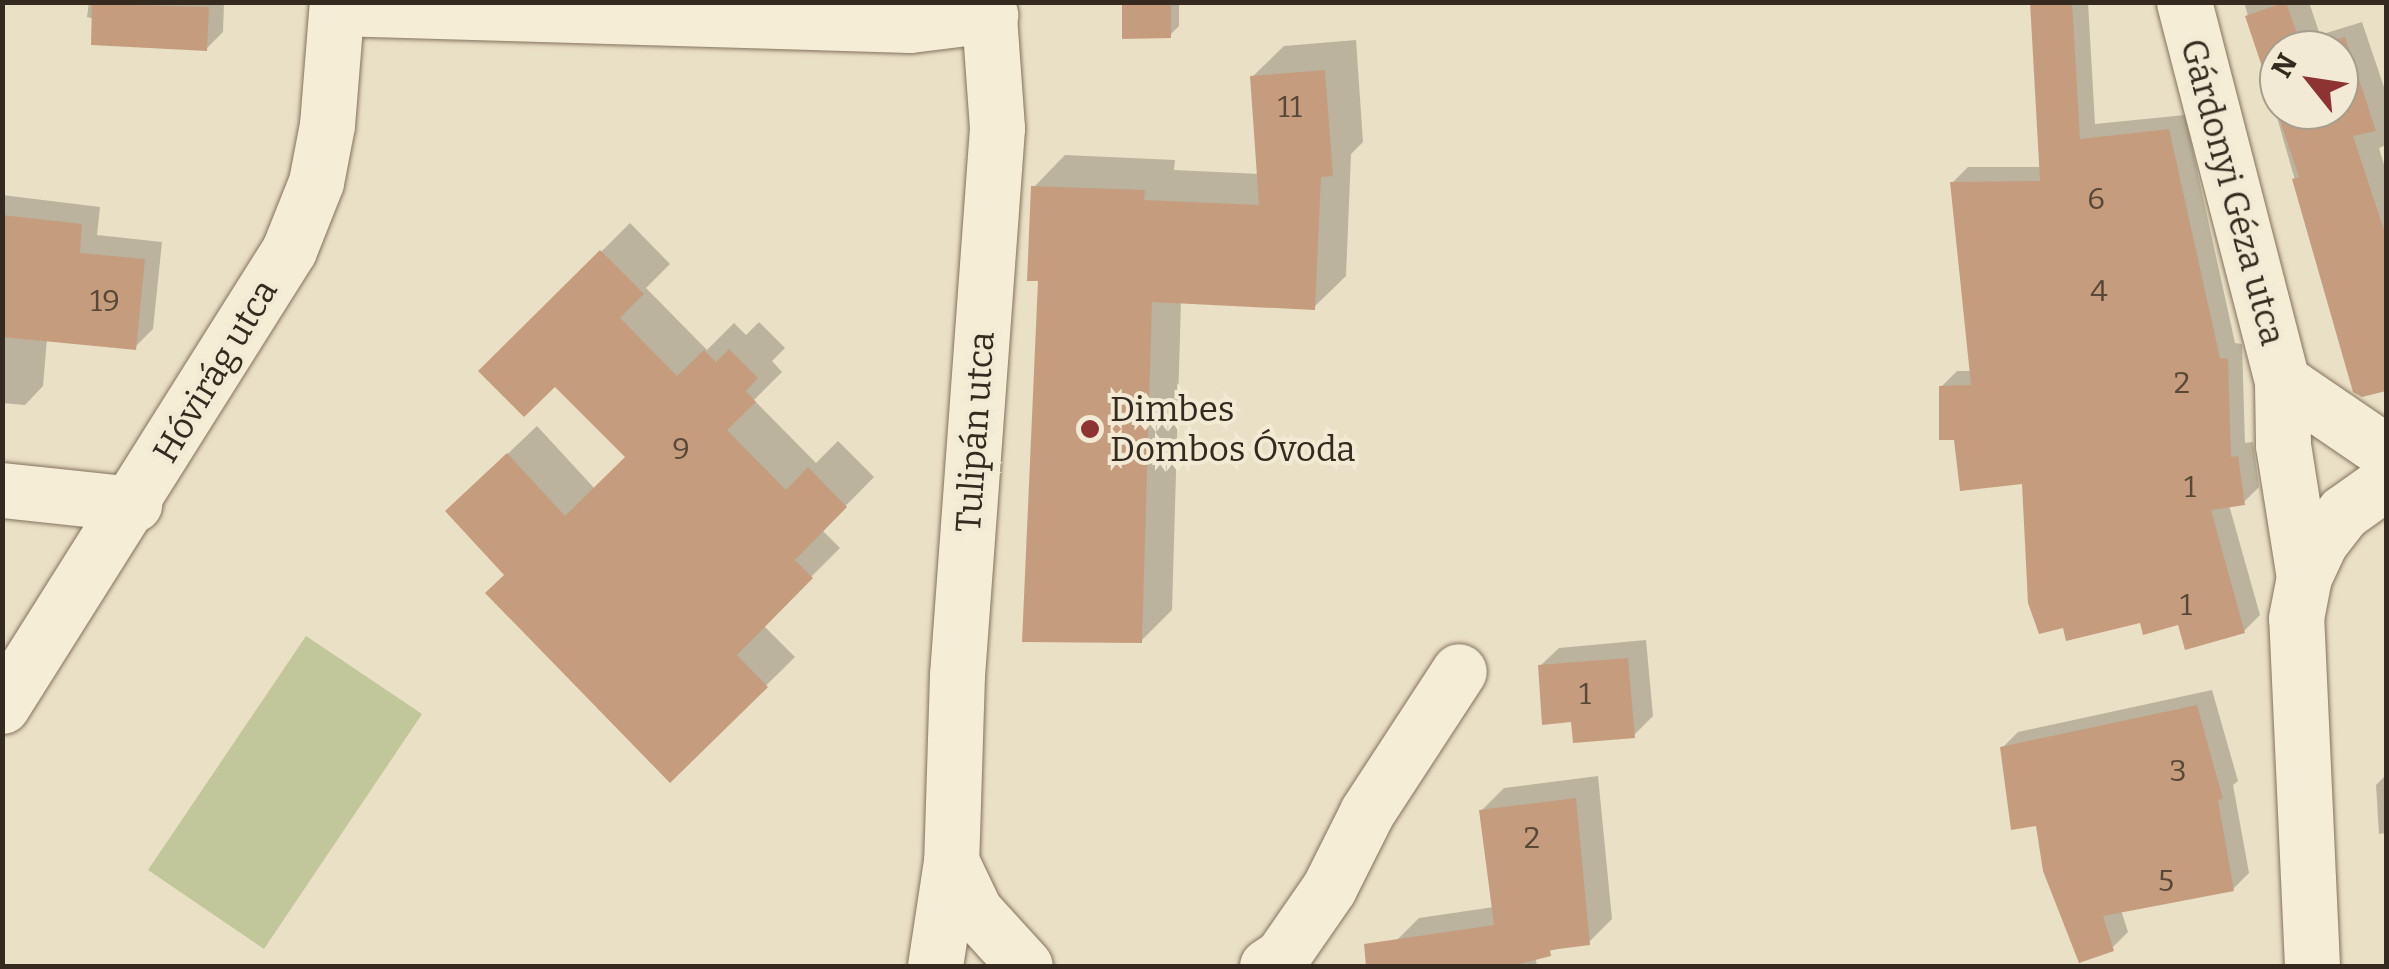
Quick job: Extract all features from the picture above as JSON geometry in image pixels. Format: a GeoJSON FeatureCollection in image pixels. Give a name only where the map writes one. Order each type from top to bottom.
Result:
{"type":"FeatureCollection","features":[{"type":"Feature","properties":{"kind":"street","name":"Gárdonyi Géza utca"},"geometry":{"type":"LineString","coordinates":[[2184,2],[2282,381],[2283,446],[2304,577]]}},
{"type":"Feature","properties":{"kind":"street"},"geometry":{"type":"LineString","coordinates":[[337,5],[910,25],[989,9]]}},
{"type":"Feature","properties":{"kind":"street","name":"Hóvirág utca"},"geometry":{"type":"LineString","coordinates":[[2,706],[134,504],[296,233],[316,182],[327,125],[337,5]]}},
{"type":"Feature","properties":{"kind":"street","name":"Tulipán utca"},"geometry":{"type":"LineString","coordinates":[[935,966],[951,861],[956,675],[997,128],[989,9]]}},
{"type":"Feature","properties":{"kind":"street","name":"Gárdonyi Géza utca"},"geometry":{"type":"LineString","coordinates":[[2282,381],[2386,452]]}},
{"type":"Feature","properties":{"kind":"street"},"geometry":{"type":"LineString","coordinates":[[2312,966],[2296,636],[2304,577],[2344,512],[2386,482]]}},
{"type":"Feature","properties":{"kind":"street"},"geometry":{"type":"LineString","coordinates":[[2,490],[134,504]]}},
{"type":"Feature","properties":{"kind":"street"},"geometry":{"type":"LineString","coordinates":[[1267,966],[1282,956],[1329,888],[1366,812],[1459,671]]}},
{"type":"Feature","properties":{"kind":"street","name":"Tulipán utca"},"geometry":{"type":"LineString","coordinates":[[951,861],[975,912],[1024,966]]}},
{"type":"Feature","properties":{"kind":"green space"},"geometry":{"type":"Polygon","coordinates":[[[306,636],[422,714],[264,949],[148,870],[306,636]]]}},
{"type":"Feature","properties":{"kind":"building"},"geometry":{"type":"Polygon","coordinates":[[[1122,2],[1171,2],[1171,38],[1122,39],[1122,2]]]}},
{"type":"Feature","properties":{"kind":"building"},"geometry":{"type":"Polygon","coordinates":[[[2030,2],[2072,2],[2080,139],[2169,129],[2220,358],[2228,359],[2231,457],[2238,456],[2245,505],[2211,510],[2245,633],[2185,650],[2178,625],[2143,635],[2140,623],[2066,641],[2063,628],[2039,634],[2028,603],[2022,484],[1960,491],[1954,440],[1939,440],[1939,386],[1971,385],[1950,182],[2040,181],[2030,2]]]}},
{"type":"Feature","properties":{"kind":"building"},"geometry":{"type":"Polygon","coordinates":[[[2286,2],[2296,30],[2259,30],[2259,58],[2245,16],[2286,2]]]}},
{"type":"Feature","properties":{"kind":"building"},"geometry":{"type":"Polygon","coordinates":[[[92,4],[209,7],[207,51],[91,45],[92,4]]]}},
{"type":"Feature","properties":{"kind":"building","name":"Dimbes Dombos Óvoda"},"geometry":{"type":"Polygon","coordinates":[[[1325,70],[1333,176],[1321,177],[1315,310],[1152,302],[1142,643],[1022,642],[1038,281],[1027,281],[1031,186],[1145,190],[1144,200],[1259,205],[1250,76],[1325,70]]]}},
{"type":"Feature","properties":{"kind":"building"},"geometry":{"type":"Polygon","coordinates":[[[2359,79],[2376,131],[2353,136],[2386,236],[2386,391],[2362,397],[2353,392],[2292,179],[2299,177],[2283,130],[2359,130],[2359,79]]]}},
{"type":"Feature","properties":{"kind":"building"},"geometry":{"type":"Polygon","coordinates":[[[2,215],[82,224],[80,253],[145,259],[136,350],[2,337],[2,215]]]}},
{"type":"Feature","properties":{"kind":"building"},"geometry":{"type":"Polygon","coordinates":[[[600,250],[644,294],[620,318],[677,376],[704,350],[716,362],[729,349],[758,378],[746,391],[756,402],[727,430],[786,490],[808,467],[847,507],[795,560],[813,578],[737,655],[768,687],[670,783],[485,593],[504,575],[445,511],[507,453],[565,516],[625,457],[555,387],[524,417],[478,371],[600,250]]]}},
{"type":"Feature","properties":{"kind":"building"},"geometry":{"type":"Polygon","coordinates":[[[1628,658],[1635,738],[1573,743],[1571,722],[1542,725],[1538,665],[1628,658]]]}},
{"type":"Feature","properties":{"kind":"building"},"geometry":{"type":"Polygon","coordinates":[[[2197,705],[2223,799],[2218,800],[2234,891],[2103,916],[2114,951],[2079,963],[2043,871],[2036,826],[2011,830],[2000,747],[2197,705]]]}},
{"type":"Feature","properties":{"kind":"building"},"geometry":{"type":"Polygon","coordinates":[[[1576,798],[1590,945],[1550,950],[1551,956],[1511,966],[1366,966],[1364,944],[1494,925],[1479,810],[1576,798]]]}},
{"type":"Feature","properties":{"kind":"place","name":"Dimbes Dombos Óvoda"},"geometry":{"type":"Point","coordinates":[1090,429]}}]}
